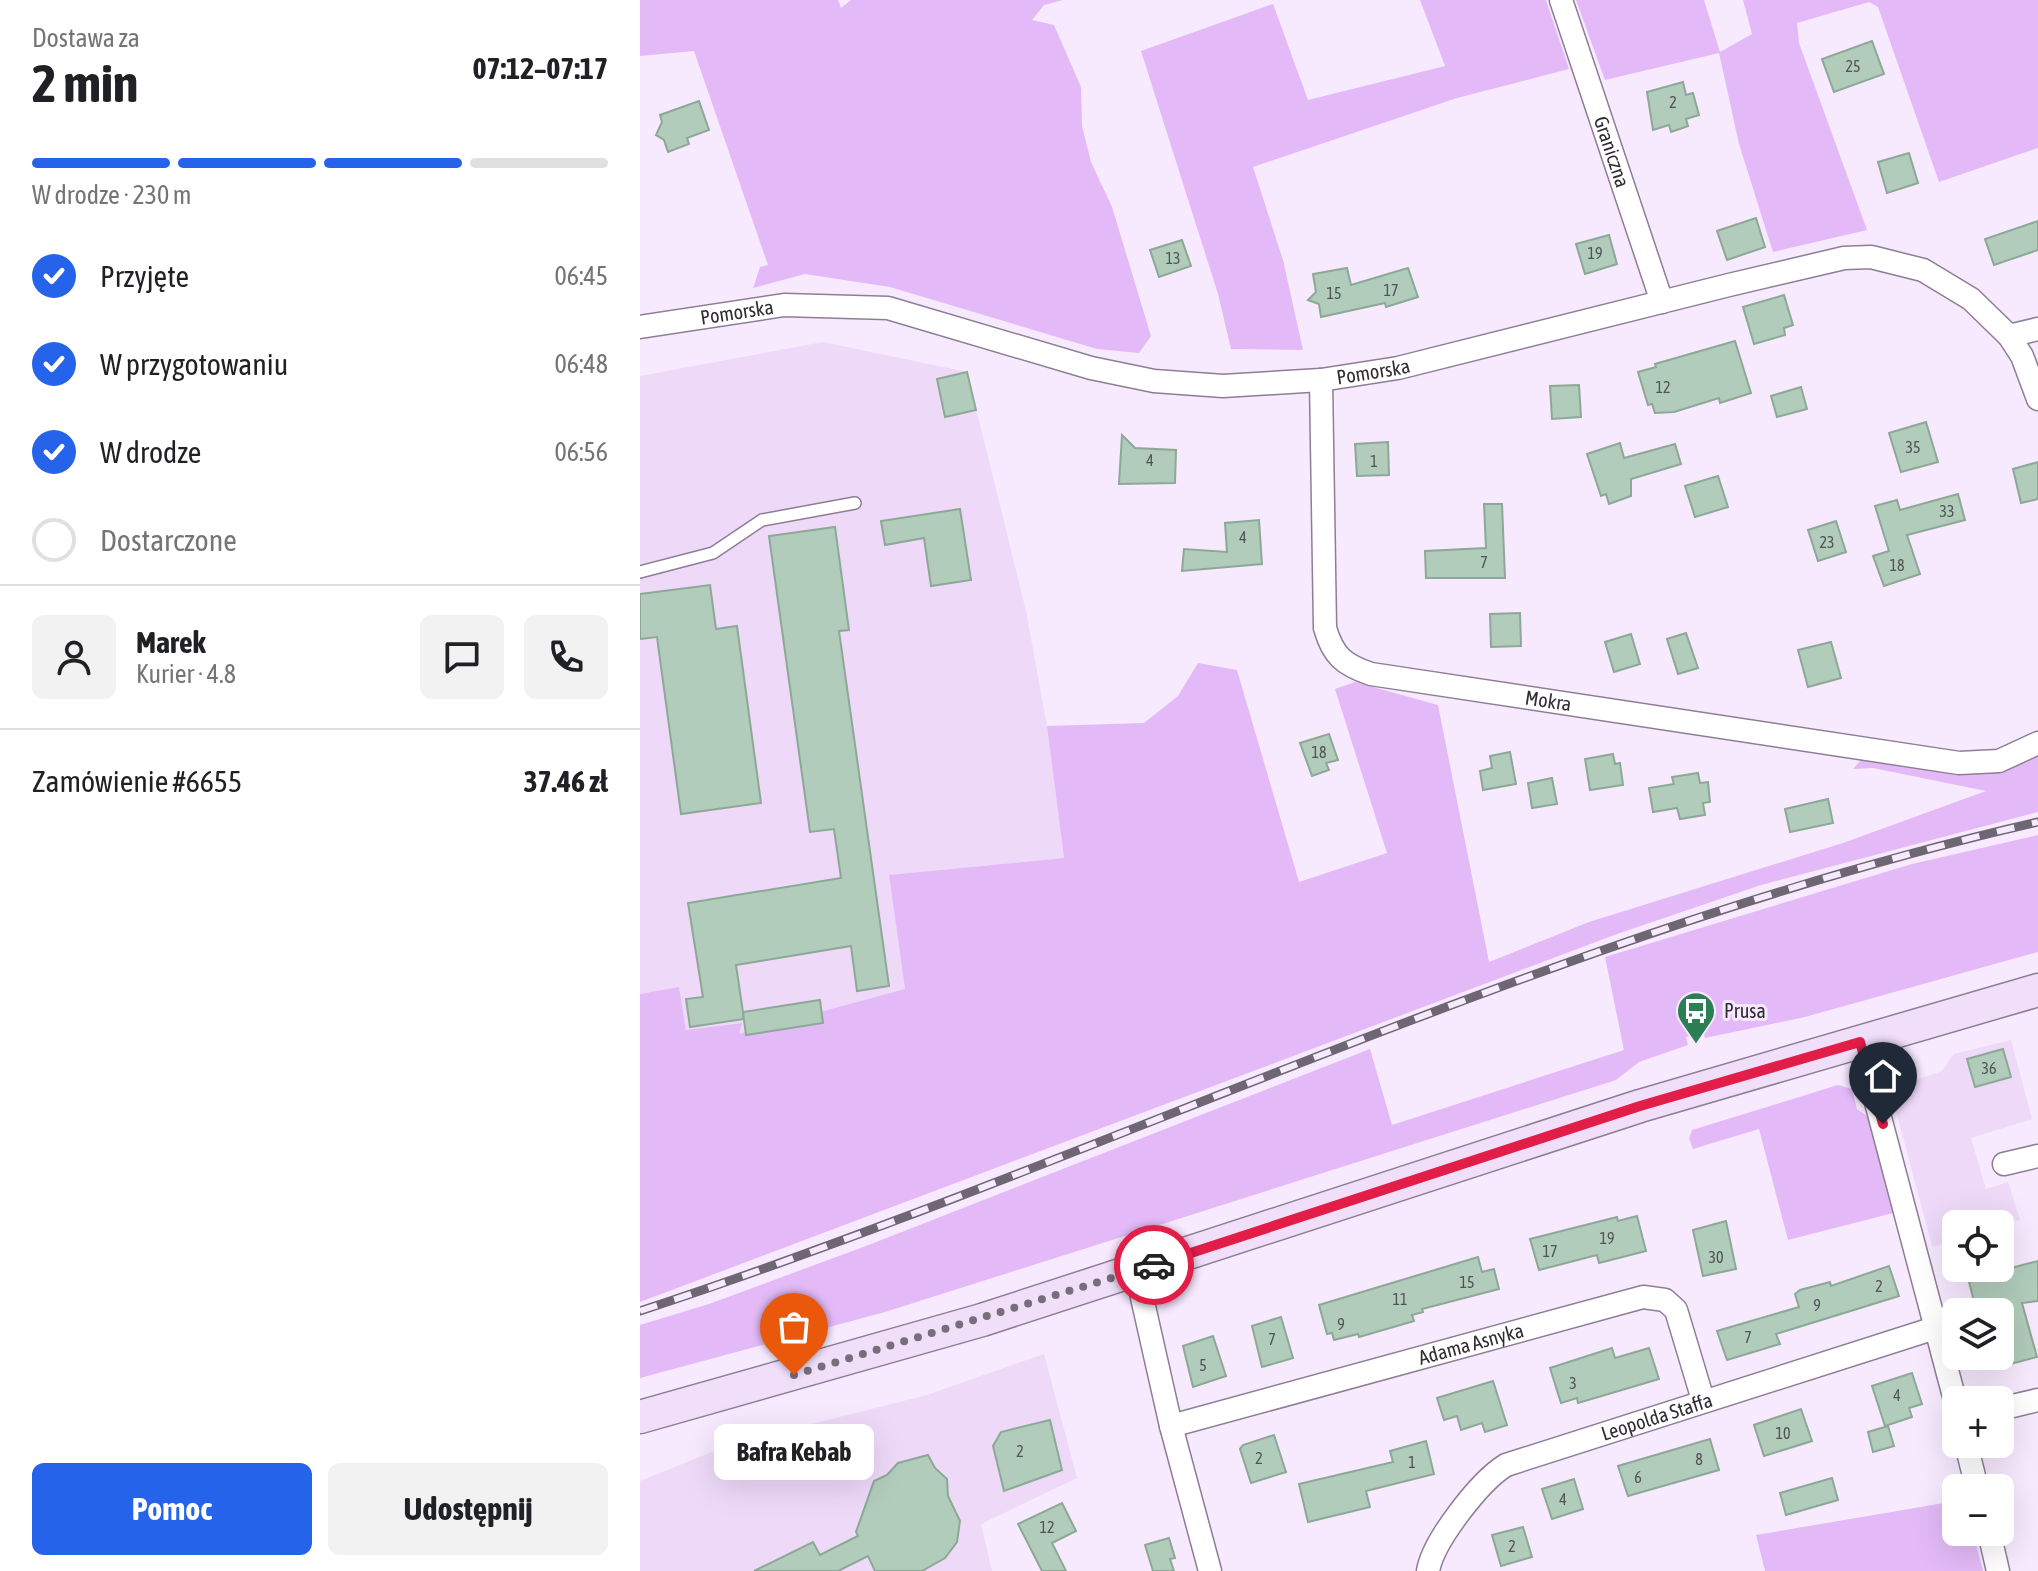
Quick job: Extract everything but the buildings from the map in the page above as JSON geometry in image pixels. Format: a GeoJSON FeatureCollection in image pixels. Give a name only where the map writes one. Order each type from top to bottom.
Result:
{"type":"FeatureCollection","features":[{"type":"Feature","properties":{"kind":"main road"},"geometry":{"type":"LineString","coordinates":[[640,1417],[982,1320],[1640,1106],[2038,990]]}},
{"type":"Feature","properties":{"kind":"street","name":"Graniczna"},"geometry":{"type":"LineString","coordinates":[[1561,0],[1662,302]]}},
{"type":"Feature","properties":{"kind":"street","name":"Pomorska"},"geometry":{"type":"LineString","coordinates":[[640,327],[701,315],[784,305],[888,308],[1091,368],[1154,381],[1223,386],[1321,380],[1398,368],[1844,258],[1871,257],[1923,270],[1952,286],[2009,336],[2027,367],[2038,399]]}},
{"type":"Feature","properties":{"kind":"street"},"geometry":{"type":"LineString","coordinates":[[2009,336],[2038,329]]}},
{"type":"Feature","properties":{"kind":"street","name":"Mokra"},"geometry":{"type":"LineString","coordinates":[[1321,380],[1325,628],[1336,656],[1350,667],[1371,674],[1959,763],[1999,761],[2038,743]]}},
{"type":"Feature","properties":{"kind":"street"},"geometry":{"type":"LineString","coordinates":[[1860,1042],[1951,1386]]}},
{"type":"Feature","properties":{"kind":"street"},"geometry":{"type":"LineString","coordinates":[[2004,1164],[2038,1156]]}},
{"type":"Feature","properties":{"kind":"street"},"geometry":{"type":"LineString","coordinates":[[1136,1271],[1171,1426],[1210,1571]]}},
{"type":"Feature","properties":{"kind":"street","name":"Adama Asnyka"},"geometry":{"type":"LineString","coordinates":[[1171,1426],[1655,1296],[1676,1310],[1703,1400]]}},
{"type":"Feature","properties":{"kind":"street","name":"Leopolda Staffa"},"geometry":{"type":"LineString","coordinates":[[1428,1571],[1434,1554],[1473,1497],[1499,1469],[1521,1459],[1703,1400],[1935,1328]]}},
{"type":"Feature","properties":{"kind":"street"},"geometry":{"type":"LineString","coordinates":[[2014,1406],[2038,1400]]}},
{"type":"Feature","properties":{"kind":"street"},"geometry":{"type":"LineString","coordinates":[[1992,1546],[1998,1571]]}},
{"type":"Feature","properties":{"kind":"lane"},"geometry":{"type":"LineString","coordinates":[[640,572],[713,553],[762,520],[855,503]]}},
{"type":"Feature","properties":{"kind":"shaded area"},"geometry":{"type":"Polygon","coordinates":[[[640,0],[838,0],[841,8],[851,0],[1063,0],[1044,5],[1032,20],[1054,25],[1081,87],[1082,126],[1091,162],[1112,207],[1151,336],[1139,353],[1097,349],[890,287],[805,274],[753,288],[760,267],[768,265],[694,51],[640,56],[640,0]]]}},
{"type":"Feature","properties":{"kind":"shaded area"},"geometry":{"type":"Polygon","coordinates":[[[1420,0],[1546,0],[1569,69],[1457,98],[1253,167],[1283,260],[1303,350],[1231,349],[1218,294],[1141,51],[1273,4],[1308,100],[1445,66],[1420,0]]]}},
{"type":"Feature","properties":{"kind":"shaded area"},"geometry":{"type":"Polygon","coordinates":[[[1576,0],[1704,0],[1720,52],[1752,34],[1743,0],[2038,0],[2038,148],[1939,182],[1878,7],[1869,2],[1797,23],[1799,43],[1867,230],[1773,252],[1739,144],[1719,53],[1605,80],[1576,0]]]}},
{"type":"Feature","properties":{"kind":"shaded area"},"geometry":{"type":"Polygon","coordinates":[[[823,342],[967,372],[1026,611],[1047,726],[1064,858],[889,875],[905,989],[738,1035],[741,1023],[686,1030],[679,987],[640,994],[640,376],[823,342]]]}},
{"type":"Feature","properties":{"kind":"shaded area"},"geometry":{"type":"Polygon","coordinates":[[[1198,663],[1237,670],[1299,882],[1387,853],[1335,689],[1355,682],[1438,705],[1489,962],[1589,922],[1843,843],[1986,791],[1873,768],[1853,769],[1867,753],[1985,772],[2038,750],[2038,812],[1761,885],[1617,934],[640,1302],[640,994],[679,987],[686,1030],[742,1023],[739,1034],[905,989],[889,875],[1064,858],[1047,726],[1144,723],[1178,696],[1198,663]]]}},
{"type":"Feature","properties":{"kind":"shaded area"},"geometry":{"type":"Polygon","coordinates":[[[2038,835],[2038,952],[1805,1017],[1705,1038],[1703,1031],[1686,1037],[1688,1045],[1639,1062],[1616,1080],[885,1312],[640,1378],[640,1325],[709,1304],[866,1246],[1370,1049],[1392,1125],[1624,1050],[1605,957],[1912,864],[2038,835]]]}},
{"type":"Feature","properties":{"kind":"shaded area"},"geometry":{"type":"Polygon","coordinates":[[[2011,1040],[2032,1119],[1971,1138],[1986,1189],[2008,1182],[2020,1220],[2014,1222],[2014,1210],[1942,1210],[1942,1245],[1932,1246],[1895,1107],[1908,1083],[1942,1071],[1954,1054],[2011,1040]]]}},
{"type":"Feature","properties":{"kind":"shaded area"},"geometry":{"type":"Polygon","coordinates":[[[1838,1085],[1852,1089],[1857,1109],[1874,1121],[1897,1212],[1788,1240],[1759,1129],[1693,1149],[1689,1138],[1692,1130],[1838,1085]]]}},
{"type":"Feature","properties":{"kind":"shaded area"},"geometry":{"type":"Polygon","coordinates":[[[1044,1354],[1077,1478],[981,1524],[992,1571],[640,1571],[640,1481],[732,1444],[927,1395],[1044,1354]]]}},
{"type":"Feature","properties":{"kind":"shaded area"},"geometry":{"type":"Polygon","coordinates":[[[1942,1503],[1942,1546],[1977,1546],[1983,1571],[1765,1571],[1756,1535],[1942,1503]]]}},
{"type":"Feature","properties":{"kind":"railway"},"geometry":{"type":"LineString","coordinates":[[640,1311],[988,1185],[1507,984],[1682,923],[1858,868],[2038,822]]}},
{"type":"Feature","properties":{"kind":"way so far"},"geometry":{"type":"LineString","coordinates":[[794,1375],[1154,1265]]}},
{"type":"Feature","properties":{"kind":"place","name":"Prusa"},"geometry":{"type":"Point","coordinates":[1696,1045]}},
{"type":"Feature","properties":{"kind":"place","name":"Bafra Kebab"},"geometry":{"type":"Point","coordinates":[794,1375]}},
{"type":"Feature","properties":{"kind":"route"},"geometry":{"type":"LineString","coordinates":[[1154,1265],[1640,1106],[1860,1042],[1883,1124]]}}]}
